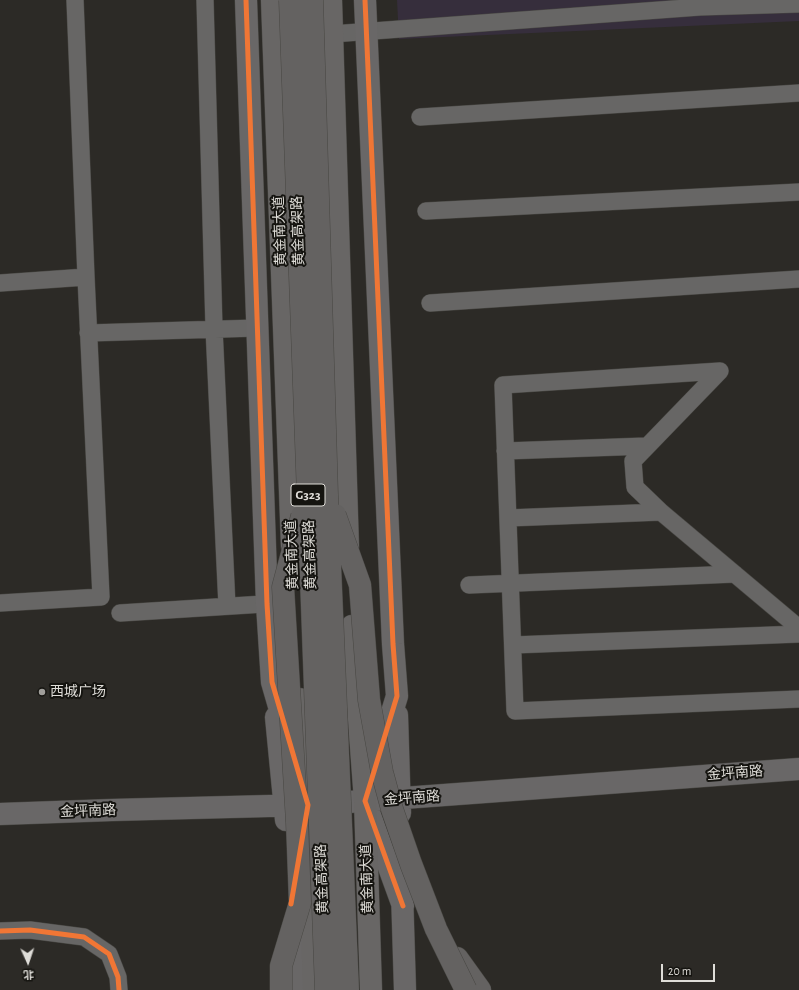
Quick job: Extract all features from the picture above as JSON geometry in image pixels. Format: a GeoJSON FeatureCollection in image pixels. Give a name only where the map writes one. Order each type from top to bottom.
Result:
{"type":"FeatureCollection","features":[{"type":"Feature","properties":{"kind":"highway","name":"黄金高架路"},"geometry":{"type":"LineString","coordinates":[[290,0],[348,990]]}},
{"type":"Feature","properties":{"kind":"highway","name":"黄金高架路"},"geometry":{"type":"LineString","coordinates":[[312,0],[326,990]]}},
{"type":"Feature","properties":{"kind":"highway"},"geometry":{"type":"LineString","coordinates":[[318,495],[360,585],[369,700],[382,772],[392,809],[411,864],[436,928],[466,990]]}},
{"type":"Feature","properties":{"kind":"highway"},"geometry":{"type":"LineString","coordinates":[[276,990],[281,966],[300,904],[297,822],[283,587],[318,495]]}},
{"type":"Feature","properties":{"kind":"highway"},"geometry":{"type":"LineString","coordinates":[[436,928],[480,990]]}},
{"type":"Feature","properties":{"kind":"highway"},"geometry":{"type":"LineString","coordinates":[[281,966],[281,990]]}},
{"type":"Feature","properties":{"kind":"main road","name":"黄金南大道"},"geometry":{"type":"LineString","coordinates":[[272,0],[294,601],[308,805],[314,990]]}},
{"type":"Feature","properties":{"kind":"main road","name":"黄金南大道"},"geometry":{"type":"LineString","coordinates":[[331,0],[350,588],[365,801],[371,990]]}},
{"type":"Feature","properties":{"kind":"street"},"geometry":{"type":"LineString","coordinates":[[0,603],[101,597],[88,333],[75,0]]}},
{"type":"Feature","properties":{"kind":"street"},"geometry":{"type":"LineString","coordinates":[[205,0],[214,328],[226,606]]}},
{"type":"Feature","properties":{"kind":"street"},"geometry":{"type":"LineString","coordinates":[[246,0],[267,604],[272,682],[285,806],[291,904],[293,990]]}},
{"type":"Feature","properties":{"kind":"street"},"geometry":{"type":"LineString","coordinates":[[365,0],[393,644],[397,696],[405,990]]}},
{"type":"Feature","properties":{"kind":"street"},"geometry":{"type":"LineString","coordinates":[[332,34],[700,4],[799,4]]}},
{"type":"Feature","properties":{"kind":"street"},"geometry":{"type":"LineString","coordinates":[[420,117],[799,93]]}},
{"type":"Feature","properties":{"kind":"street"},"geometry":{"type":"LineString","coordinates":[[426,212],[799,192]]}},
{"type":"Feature","properties":{"kind":"street"},"geometry":{"type":"LineString","coordinates":[[0,283],[86,276]]}},
{"type":"Feature","properties":{"kind":"street"},"geometry":{"type":"LineString","coordinates":[[430,303],[799,279]]}},
{"type":"Feature","properties":{"kind":"street"},"geometry":{"type":"LineString","coordinates":[[88,333],[214,328],[257,328]]}},
{"type":"Feature","properties":{"kind":"street"},"geometry":{"type":"LineString","coordinates":[[799,628],[661,512],[635,487],[633,461],[720,370],[502,385],[515,711],[799,699]]}},
{"type":"Feature","properties":{"kind":"street"},"geometry":{"type":"LineString","coordinates":[[505,451],[646,446]]}},
{"type":"Feature","properties":{"kind":"street"},"geometry":{"type":"LineString","coordinates":[[508,518],[661,512]]}},
{"type":"Feature","properties":{"kind":"street"},"geometry":{"type":"LineString","coordinates":[[469,585],[734,574]]}},
{"type":"Feature","properties":{"kind":"street"},"geometry":{"type":"LineString","coordinates":[[120,613],[294,601]]}},
{"type":"Feature","properties":{"kind":"street"},"geometry":{"type":"LineString","coordinates":[[513,645],[799,634]]}},
{"type":"Feature","properties":{"kind":"street"},"geometry":{"type":"LineString","coordinates":[[272,682],[308,805],[291,904]]}},
{"type":"Feature","properties":{"kind":"street"},"geometry":{"type":"LineString","coordinates":[[397,696],[365,801],[403,906]]}},
{"type":"Feature","properties":{"kind":"street","name":"金坪南路"},"geometry":{"type":"LineString","coordinates":[[0,814],[308,805],[799,770]]}},
{"type":"Feature","properties":{"kind":"street"},"geometry":{"type":"LineString","coordinates":[[0,931],[30,930],[84,937],[109,954],[118,977],[119,990]]}},
{"type":"Feature","properties":{"kind":"shaded area"},"geometry":{"type":"Polygon","coordinates":[[[397,0],[799,0],[799,21],[399,39],[397,0]]]}},
{"type":"Feature","properties":{"kind":"cycle path"},"geometry":{"type":"LineString","coordinates":[[246,0],[267,604],[272,682],[308,805],[291,904]]}},
{"type":"Feature","properties":{"kind":"cycle path"},"geometry":{"type":"LineString","coordinates":[[365,0],[393,644],[397,696],[365,801],[403,906]]}},
{"type":"Feature","properties":{"kind":"cycle path"},"geometry":{"type":"LineString","coordinates":[[0,931],[30,930],[84,937],[109,954],[118,977],[119,990]]}},
{"type":"Feature","properties":{"kind":"place","name":"西城广场"},"geometry":{"type":"Point","coordinates":[42,692]}}]}
